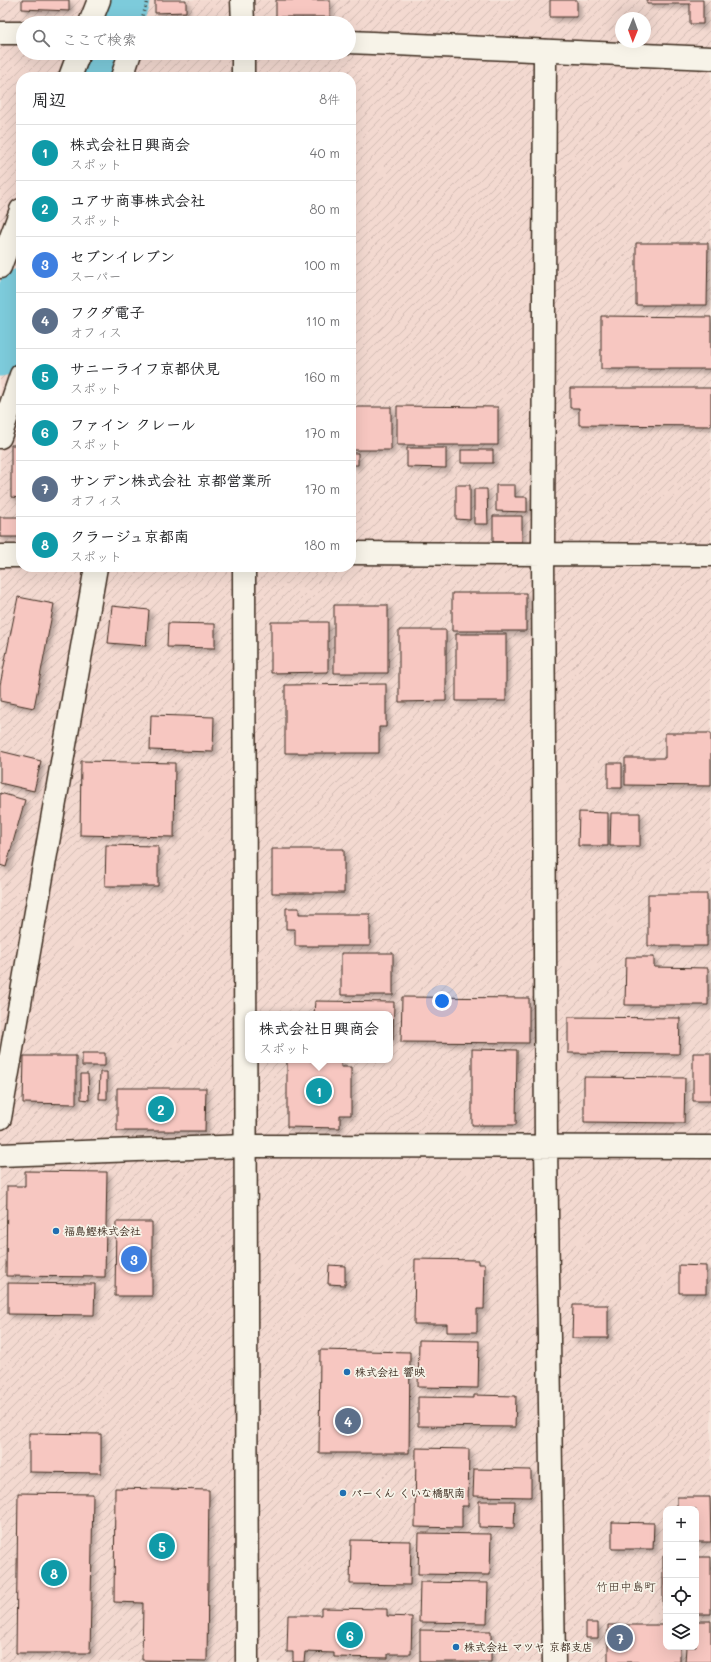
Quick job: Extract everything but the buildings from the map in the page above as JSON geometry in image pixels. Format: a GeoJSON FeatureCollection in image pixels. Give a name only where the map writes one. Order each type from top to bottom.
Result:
{"type":"FeatureCollection","features":[{"type":"Feature","properties":{"kind":"street"},"geometry":{"type":"LineString","coordinates":[[93,16],[99,0]]}},
{"type":"Feature","properties":{"kind":"street"},"geometry":{"type":"LineString","coordinates":[[242,0],[242,16]]}},
{"type":"Feature","properties":{"kind":"street"},"geometry":{"type":"LineString","coordinates":[[0,33],[16,33]]}},
{"type":"Feature","properties":{"kind":"street"},"geometry":{"type":"LineString","coordinates":[[356,42],[711,58]]}},
{"type":"Feature","properties":{"kind":"street"},"geometry":{"type":"LineString","coordinates":[[545,51],[543,554],[546,1147],[554,1662]]}},
{"type":"Feature","properties":{"kind":"street"},"geometry":{"type":"LineString","coordinates":[[72,72],[76,60]]}},
{"type":"Feature","properties":{"kind":"street"},"geometry":{"type":"LineString","coordinates":[[124,72],[128,60]]}},
{"type":"Feature","properties":{"kind":"street"},"geometry":{"type":"LineString","coordinates":[[243,60],[243,72]]}},
{"type":"Feature","properties":{"kind":"street"},"geometry":{"type":"LineString","coordinates":[[0,267],[16,224]]}},
{"type":"Feature","properties":{"kind":"street"},"geometry":{"type":"LineString","coordinates":[[0,437],[16,390]]}},
{"type":"Feature","properties":{"kind":"street"},"geometry":{"type":"LineString","coordinates":[[356,553],[711,555]]}},
{"type":"Feature","properties":{"kind":"street"},"geometry":{"type":"LineString","coordinates":[[0,556],[16,556]]}},
{"type":"Feature","properties":{"kind":"street"},"geometry":{"type":"LineString","coordinates":[[0,1118],[95,572]]}},
{"type":"Feature","properties":{"kind":"street"},"geometry":{"type":"LineString","coordinates":[[244,572],[246,1011]]}},
{"type":"Feature","properties":{"kind":"street"},"geometry":{"type":"LineString","coordinates":[[246,1063],[247,1662]]}},
{"type":"Feature","properties":{"kind":"street"},"geometry":{"type":"LineString","coordinates":[[0,1155],[246,1146],[711,1147]]}},
{"type":"Feature","properties":{"kind":"path"},"geometry":{"type":"LineString","coordinates":[[142,16],[148,0]]}},
{"type":"Feature","properties":{"kind":"shaded area"},"geometry":{"type":"Polygon","coordinates":[[[0,0],[711,0],[711,1662],[0,1662],[0,0]]]}},
{"type":"Feature","properties":{"kind":"waterway"},"geometry":{"type":"LineString","coordinates":[[120,16],[126,0]]}},
{"type":"Feature","properties":{"kind":"waterway"},"geometry":{"type":"LineString","coordinates":[[100,72],[104,60]]}},
{"type":"Feature","properties":{"kind":"waterway"},"geometry":{"type":"LineString","coordinates":[[0,353],[16,307]]}},
{"type":"Feature","properties":{"kind":"place","name":"株式会社日興商会"},"geometry":{"type":"Point","coordinates":[319,1091]}},
{"type":"Feature","properties":{"kind":"place","name":"ユアサ商事株式会社"},"geometry":{"type":"Point","coordinates":[161,1109]}},
{"type":"Feature","properties":{"kind":"place","name":"福島鰹株式会社"},"geometry":{"type":"Point","coordinates":[56,1231]}},
{"type":"Feature","properties":{"kind":"place","name":"セブンイレブン"},"geometry":{"type":"Point","coordinates":[134,1259]}},
{"type":"Feature","properties":{"kind":"place","name":"株式会社 響映"},"geometry":{"type":"Point","coordinates":[347,1372]}},
{"type":"Feature","properties":{"kind":"place","name":"フクダ電子"},"geometry":{"type":"Point","coordinates":[348,1421]}},
{"type":"Feature","properties":{"kind":"place","name":"パーくん くいな橋駅南"},"geometry":{"type":"Point","coordinates":[343,1493]}},
{"type":"Feature","properties":{"kind":"place","name":"サニーライフ京都伏見"},"geometry":{"type":"Point","coordinates":[162,1546]}},
{"type":"Feature","properties":{"kind":"place","name":"クラージュ京都南"},"geometry":{"type":"Point","coordinates":[54,1573]}},
{"type":"Feature","properties":{"kind":"place","name":"ファイン クレール"},"geometry":{"type":"Point","coordinates":[350,1635]}},
{"type":"Feature","properties":{"kind":"place","name":"サンデン株式会社 京都営業所"},"geometry":{"type":"Point","coordinates":[620,1638]}},
{"type":"Feature","properties":{"kind":"place","name":"株式会社 マツヤ 京都支店"},"geometry":{"type":"Point","coordinates":[456,1647]}},
{"type":"Feature","properties":{"kind":"district","name":"竹田中島町"},"geometry":{"type":"Point","coordinates":[626,1587]}}]}
